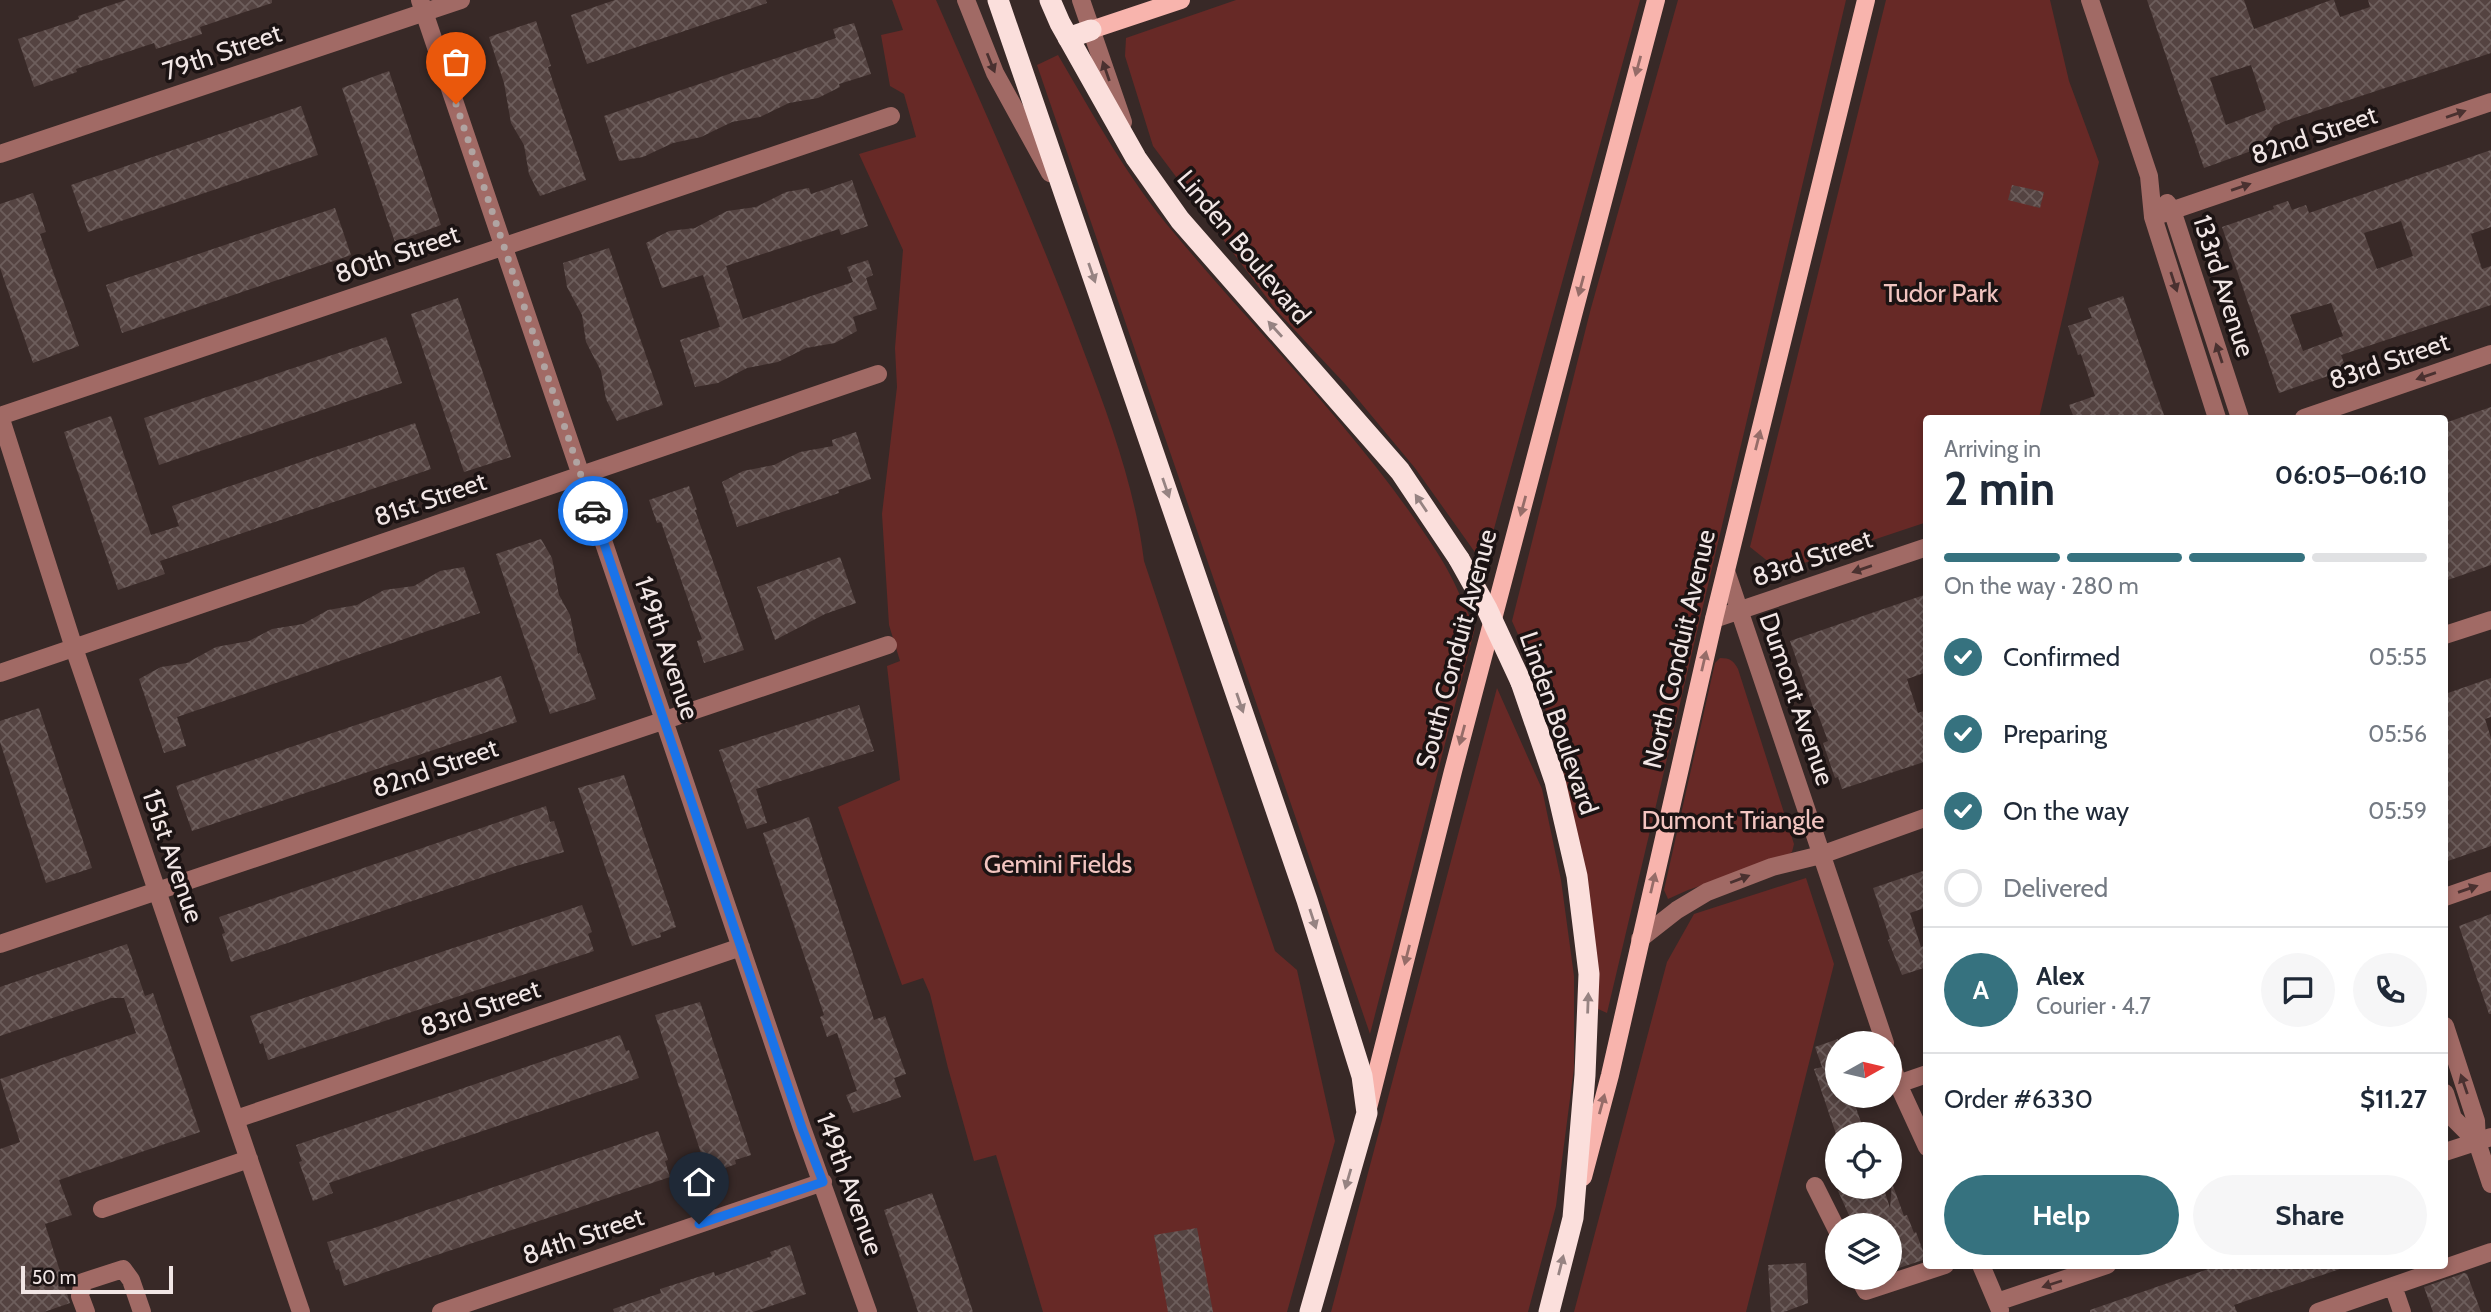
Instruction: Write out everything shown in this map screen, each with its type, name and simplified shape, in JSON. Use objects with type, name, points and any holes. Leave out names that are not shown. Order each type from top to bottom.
[{"type":"highway","points":[[998,0],[1319,937],[1362,1076],[1367,1113]]},
{"type":"highway","name":"Linden Boulevard","points":[[1050,0],[1068,38],[1136,158],[1180,219],[1400,471],[1459,559],[1487,609],[1521,682],[1555,781],[1577,876],[1589,974],[1585,1075],[1573,1218]]},
{"type":"highway","points":[[1068,38],[1091,30]]},
{"type":"highway","name":"South Conduit Avenue","points":[[1310,1312],[1367,1113]]},
{"type":"highway","name":"North Conduit Avenue","points":[[1549,1312],[1573,1218]]},
{"type":"main road","points":[[1091,30],[1181,0]]},
{"type":"main road","name":"South Conduit Avenue","points":[[1367,1113],[1453,771],[1656,0]]},
{"type":"main road","name":"North Conduit Avenue","points":[[1573,1218],[1610,1075],[1714,619],[1866,0]]},
{"type":"street","name":"79th Street","points":[[0,154],[422,6],[461,0]]},
{"type":"street","points":[[966,0],[995,73],[1070,208]]},
{"type":"street","name":"Linden Boulevard","points":[[1082,0],[1136,158]]},
{"type":"street","name":"133rd Avenue","points":[[2090,0],[2149,176],[2153,217],[2216,415]]},
{"type":"street","name":"149th Avenue","points":[[422,6],[663,719],[868,1312]]},
{"type":"street","name":"82nd Street","points":[[2153,217],[2491,102]]},
{"type":"street","name":"80th Street","points":[[0,416],[891,116]]},
{"type":"street","name":"133rd Avenue","points":[[2149,176],[2172,211],[2239,415]]},
{"type":"street","name":"83rd Street","points":[[2313,415],[2491,354]]},
{"type":"street","name":"81st Street","points":[[0,673],[878,374]]},
{"type":"street","name":"151st Avenue","points":[[0,416],[74,648],[302,1312]]},
{"type":"street","name":"83rd Street","points":[[1714,619],[1923,548]]},
{"type":"street","name":"Dumont Avenue","points":[[1726,571],[1881,1031]]},
{"type":"street","points":[[2448,634],[2491,620]]},
{"type":"street","name":"82nd Street","points":[[0,944],[888,645]]},
{"type":"street","points":[[1640,939],[1677,909],[1707,892],[1772,867],[1821,855],[1923,818]]},
{"type":"street","points":[[2448,896],[2491,881]]},
{"type":"street","name":"83rd Street","points":[[236,1119],[741,947]]},
{"type":"street","points":[[2448,1035],[2484,1139],[2491,1184]]},
{"type":"street","points":[[1902,1083],[1923,1075]]},
{"type":"street","points":[[1902,1093],[1923,1138]]},
{"type":"street","points":[[2448,1102],[2453,1118],[2484,1139]]},
{"type":"street","points":[[2448,1152],[2484,1139]]},
{"type":"street","points":[[102,1209],[249,1158]]},
{"type":"street","name":"84th Street","points":[[441,1312],[823,1182]]},
{"type":"street","points":[[1815,1186],[1828,1213]]},
{"type":"street","points":[[2448,1267],[2491,1252]]},
{"type":"street","points":[[86,1312],[80,1296],[83,1282],[123,1269],[131,1280],[142,1312]]},
{"type":"street","points":[[1902,1279],[1933,1269]]},
{"type":"street","points":[[1983,1269],[1998,1307],[2097,1269]]},
{"type":"street","points":[[2318,1312],[2442,1269]]},
{"type":"street","points":[[2393,1286],[2402,1312]]},
{"type":"green space","name":"Gemini Fields","points":[[892,0],[936,0],[1031,219],[1112,429],[1128,481],[1144,561],[1275,951],[1297,970],[1335,1141],[1287,1312],[1043,1312],[996,1155],[974,1161],[930,994],[923,978],[902,985],[838,807],[900,780],[887,666],[900,661],[889,625],[882,514],[897,387],[895,348],[903,250],[859,154],[916,137],[904,94],[890,86],[881,35],[903,30]]},
{"type":"green space","points":[[1236,0],[1640,0],[1484,565],[1415,468],[1346,385],[1276,310],[1153,146],[1125,56],[1126,38]]},
{"type":"green space","points":[[1678,0],[1846,0],[1607,1013],[1598,1009],[1565,778],[1535,673],[1512,621],[1591,308]]},
{"type":"green space","name":"Tudor Park","points":[[1886,0],[2050,0],[2069,81],[2099,162],[2040,415],[1923,415],[1923,523],[1780,571],[1750,547]]},
{"type":"green space","points":[[1058,55],[1112,147],[1157,212],[1346,430],[1411,513],[1445,565],[1475,628],[1370,1034],[1037,65]]},
{"type":"green space","name":"Dumont Triangle","points":[[1720,658],[1731,660],[1738,669],[1794,844],[1792,852],[1781,859],[1668,899],[1664,890],[1715,663]]},
{"type":"green space","points":[[1497,688],[1542,789],[1561,880],[1574,976],[1574,1068],[1556,1206],[1528,1312],[1331,1312]]},
{"type":"green space","points":[[1806,878],[1834,964],[1746,1312],[1574,1312],[1667,962],[1694,914]]},
{"type":"building","points":[[126,0],[272,0],[272,3],[200,27],[202,34],[156,49],[154,43],[76,69],[77,72],[34,87],[18,39]]},
{"type":"building","points":[[615,0],[766,0],[767,3],[587,64],[571,15]]},
{"type":"building","points":[[2147,0],[2244,0],[2254,29],[2331,0],[2334,0],[2340,17],[2370,7],[2368,0],[2491,0],[2491,53],[2285,121],[2274,126],[2267,137],[2271,147],[2255,152],[2254,150],[2204,168]],"holes":[[[2251,65],[2266,110],[2226,125],[2210,78]]]},
{"type":"building","points":[[536,21],[551,66],[548,67],[586,180],[540,196],[529,174],[524,145],[511,123],[504,83],[489,37]]},
{"type":"building","points":[[854,23],[871,74],[839,84],[840,87],[818,98],[789,103],[760,117],[732,122],[701,137],[673,143],[643,157],[619,161],[604,116],[836,38],[833,29]]},
{"type":"building","points":[[389,71],[441,225],[395,242],[342,88]]},
{"type":"building","points":[[301,106],[318,155],[88,232],[71,185]]},
{"type":"building","points":[[2491,150],[2491,227],[2471,234],[2482,269],[2491,266],[2491,305],[2341,355],[2348,374],[2333,380],[2331,375],[2279,393],[2222,227],[2274,209],[2273,206],[2288,201],[2292,210],[2306,205],[2309,213]],"holes":[[[2401,221],[2413,256],[2377,269],[2364,233]],[[2331,303],[2343,336],[2303,351],[2290,315]]]},
{"type":"building","points":[[852,180],[868,226],[841,235],[839,229],[726,266],[743,319],[853,282],[847,267],[868,260],[873,275],[866,278],[877,309],[853,317],[857,331],[835,343],[806,348],[778,362],[747,368],[718,383],[695,387],[680,340],[720,327],[703,275],[662,288],[646,243],[669,231],[695,228],[727,211],[756,207],[786,192],[809,188],[811,194]]},
{"type":"building","points":[[2012,185],[2044,192],[2040,208],[2008,200]]},
{"type":"building","points":[[33,193],[46,232],[40,234],[79,346],[33,363],[0,268],[0,204]]},
{"type":"building","points":[[335,208],[351,255],[122,333],[106,285]]},
{"type":"building","points":[[609,248],[663,405],[617,421],[606,399],[601,371],[586,342],[582,315],[567,287],[563,263]]},
{"type":"building","points":[[2123,296],[2164,415],[2073,415],[2069,405],[2095,396],[2068,326],[2092,318],[2088,308]]},
{"type":"building","points":[[458,298],[511,457],[464,472],[411,314]]},
{"type":"building","points":[[386,337],[402,383],[159,465],[144,418]]},
{"type":"building","points":[[2491,407],[2491,565],[2448,580],[2448,422]]},
{"type":"building","points":[[111,416],[151,535],[179,526],[172,506],[415,423],[431,469],[160,561],[165,574],[118,590],[64,432]]},
{"type":"building","points":[[856,432],[871,479],[838,490],[839,493],[737,527],[722,482],[743,471],[774,465],[800,452],[833,446],[832,440]]},
{"type":"building","points":[[689,486],[744,650],[704,663],[697,641],[702,639],[661,522],[657,523],[649,500]]},
{"type":"building","points":[[541,539],[552,558],[559,595],[570,615],[578,654],[580,653],[596,699],[550,714],[496,554]]},
{"type":"building","points":[[840,557],[856,603],[825,614],[775,640],[757,587]]},
{"type":"building","points":[[464,567],[480,613],[177,717],[186,746],[164,753],[139,679],[161,667],[187,663],[216,647],[249,641],[272,629],[303,624],[328,610],[357,605],[384,590],[414,586],[440,571]]},
{"type":"building","points":[[1923,595],[1923,673],[1907,679],[1918,713],[1923,711],[1923,762],[1842,789],[1838,777],[1835,778],[1823,743],[1828,741],[1790,641]]},
{"type":"building","points":[[501,676],[517,722],[192,831],[176,786]]},
{"type":"building","points":[[2491,678],[2491,717],[2485,719],[2491,738],[2491,846],[2448,861],[2448,693]]},
{"type":"building","points":[[859,705],[874,751],[756,789],[767,823],[747,829],[719,750]]},
{"type":"building","points":[[39,708],[92,868],[46,883],[0,742],[0,721]]},
{"type":"building","points":[[624,775],[676,927],[660,933],[661,937],[632,946],[578,788]]},
{"type":"building","points":[[546,806],[550,822],[554,821],[564,852],[231,962],[219,917]]},
{"type":"building","points":[[809,817],[874,1020],[885,1016],[906,1074],[894,1078],[901,1097],[853,1113],[846,1095],[857,1091],[837,1033],[827,1037],[820,1017],[824,1015],[763,833]]},
{"type":"building","points":[[1923,871],[1923,908],[1910,913],[1921,947],[1923,946],[1923,968],[1902,975],[1888,940],[1890,939],[1873,888]]},
{"type":"building","points":[[582,905],[592,932],[588,934],[594,951],[268,1060],[263,1043],[260,1044],[250,1016]]},
{"type":"building","points":[[2491,914],[2491,1014],[2489,1014],[2459,926]]},
{"type":"building","points":[[127,944],[145,996],[153,993],[200,1132],[59,1180],[72,1215],[45,1224],[70,1303],[44,1312],[0,1312],[0,1149],[20,1142],[0,1079],[136,1033],[124,998],[111,998],[0,1036],[0,987]]},
{"type":"building","points":[[700,1002],[751,1155],[735,1160],[736,1164],[708,1174],[655,1015]]},
{"type":"building","points":[[620,1035],[626,1051],[629,1050],[639,1078],[329,1183],[333,1193],[313,1201],[296,1145]]},
{"type":"building","points":[[1825,1044],[1825,1102],[1814,1069],[1822,1067],[1815,1047]]},
{"type":"building","points":[[1827,1108],[1856,1108],[1861,1122],[1832,1122]]},
{"type":"building","points":[[658,1131],[668,1160],[665,1161],[670,1177],[344,1286],[339,1269],[336,1270],[327,1242]]},
{"type":"building","points":[[932,1193],[973,1312],[918,1312],[884,1210]]},
{"type":"building","points":[[1842,1199],[1887,1199],[1890,1208],[1891,1199],[1898,1199],[1904,1216],[1907,1215],[1914,1233],[1916,1232],[1923,1251],[1923,1260],[1902,1267],[1902,1213],[1848,1213]]},
{"type":"building","points":[[1197,1228],[1213,1312],[1168,1312],[1154,1235]]},
{"type":"building","points":[[790,1245],[806,1294],[753,1312],[614,1312],[613,1309],[661,1293],[660,1289],[714,1272],[715,1276],[772,1256],[770,1252]]},
{"type":"building","points":[[1806,1263],[1808,1303],[1784,1312],[1771,1312],[1768,1265]]},
{"type":"building","points":[[2208,1269],[2340,1269],[2234,1305],[2237,1312],[2090,1310]]},
{"type":"building","points":[[2467,1274],[2481,1312],[2433,1312],[2424,1287]]},
{"type":"way so far","points":[[456,104],[593,511]]},
{"type":"route","points":[[593,511],[802,1128],[823,1182],[699,1224]]}]
